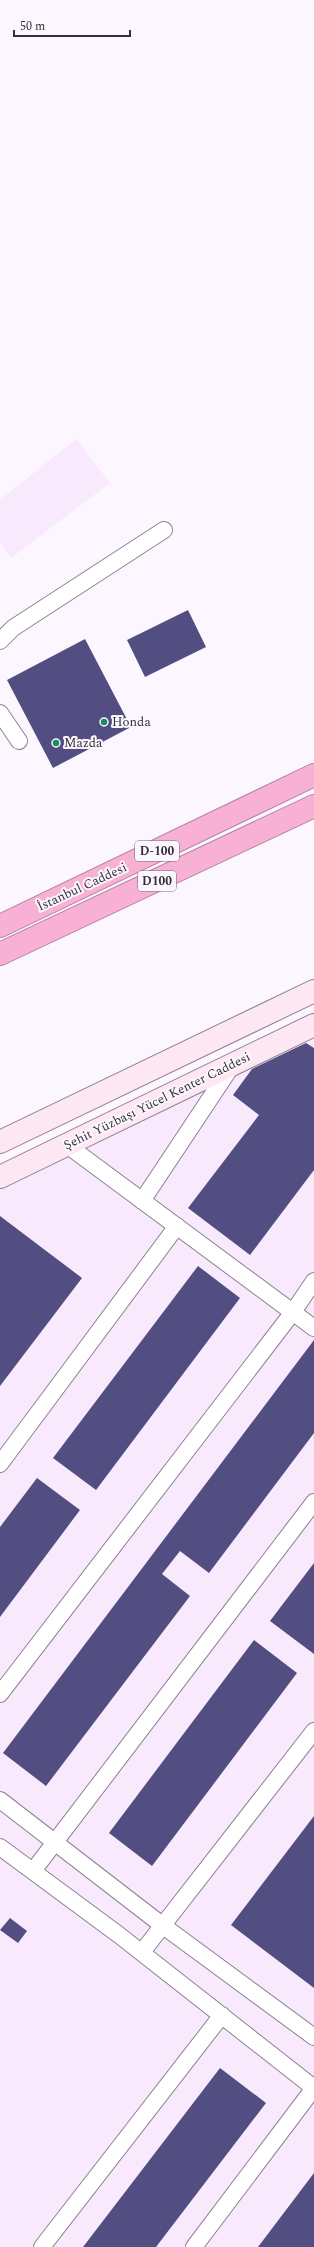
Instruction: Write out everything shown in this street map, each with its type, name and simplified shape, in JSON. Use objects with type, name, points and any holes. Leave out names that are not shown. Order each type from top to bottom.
[{"type":"highway","name":"İstanbul Caddesi","points":[[0,926],[314,775]]},
{"type":"highway","name":"İstanbul Caddesi","points":[[0,954],[314,806]]},
{"type":"street","points":[[0,641],[13,628],[164,530]]},
{"type":"street","points":[[0,713],[19,741]]},
{"type":"street","points":[[0,1142],[314,991]]},
{"type":"street","name":"Şehit Yüzbaşı Yücel Kenter Caddesi","points":[[0,1177],[314,1025]]},
{"type":"street","points":[[142,1200],[233,1064]]},
{"type":"street","points":[[67,1145],[314,1328]]},
{"type":"street","points":[[0,1464],[177,1226]]},
{"type":"street","points":[[0,1694],[293,1312],[314,1281]]},
{"type":"street","points":[[32,1871],[314,1502]]},
{"type":"street","points":[[142,1952],[314,1730]]},
{"type":"street","points":[[0,1800],[162,1925],[314,2038]]},
{"type":"street","points":[[0,1847],[142,1952],[314,2088],[194,2247]]},
{"type":"street","points":[[42,2247],[222,2015]]},
{"type":"shaded area","points":[[76,439],[110,483],[11,558],[0,543],[0,500]]},
{"type":"shaded area","points":[[314,1027],[314,2247],[0,2247],[0,1165]]},
{"type":"building","points":[[188,610],[206,647],[145,677],[127,640]]},
{"type":"building","points":[[85,639],[131,727],[53,768],[7,680]]},
{"type":"building","points":[[306,1043],[314,1048],[314,1170],[250,1255],[188,1208],[259,1115],[233,1095],[252,1069]]},
{"type":"building","points":[[0,1216],[82,1278],[0,1386]]},
{"type":"building","points":[[198,1266],[240,1298],[96,1490],[53,1458]]},
{"type":"building","points":[[314,1340],[314,1433],[209,1573],[180,1551],[162,1574],[190,1596],[46,1786],[3,1753]]},
{"type":"building","points":[[37,1478],[80,1510],[0,1617],[0,1527]]},
{"type":"building","points":[[314,1563],[314,1654],[270,1621]]},
{"type":"building","points":[[254,1640],[297,1673],[152,1866],[109,1833]]},
{"type":"building","points":[[314,1816],[314,1988],[231,1925]]},
{"type":"building","points":[[10,1918],[27,1931],[18,1943],[0,1930]]},
{"type":"building","points":[[220,2068],[266,2103],[156,2247],[83,2247]]},
{"type":"building","points":[[314,2173],[314,2247],[258,2247]]},
{"type":"place","name":"Honda","points":[[104,722]]},
{"type":"place","name":"Mazda","points":[[56,743]]}]
